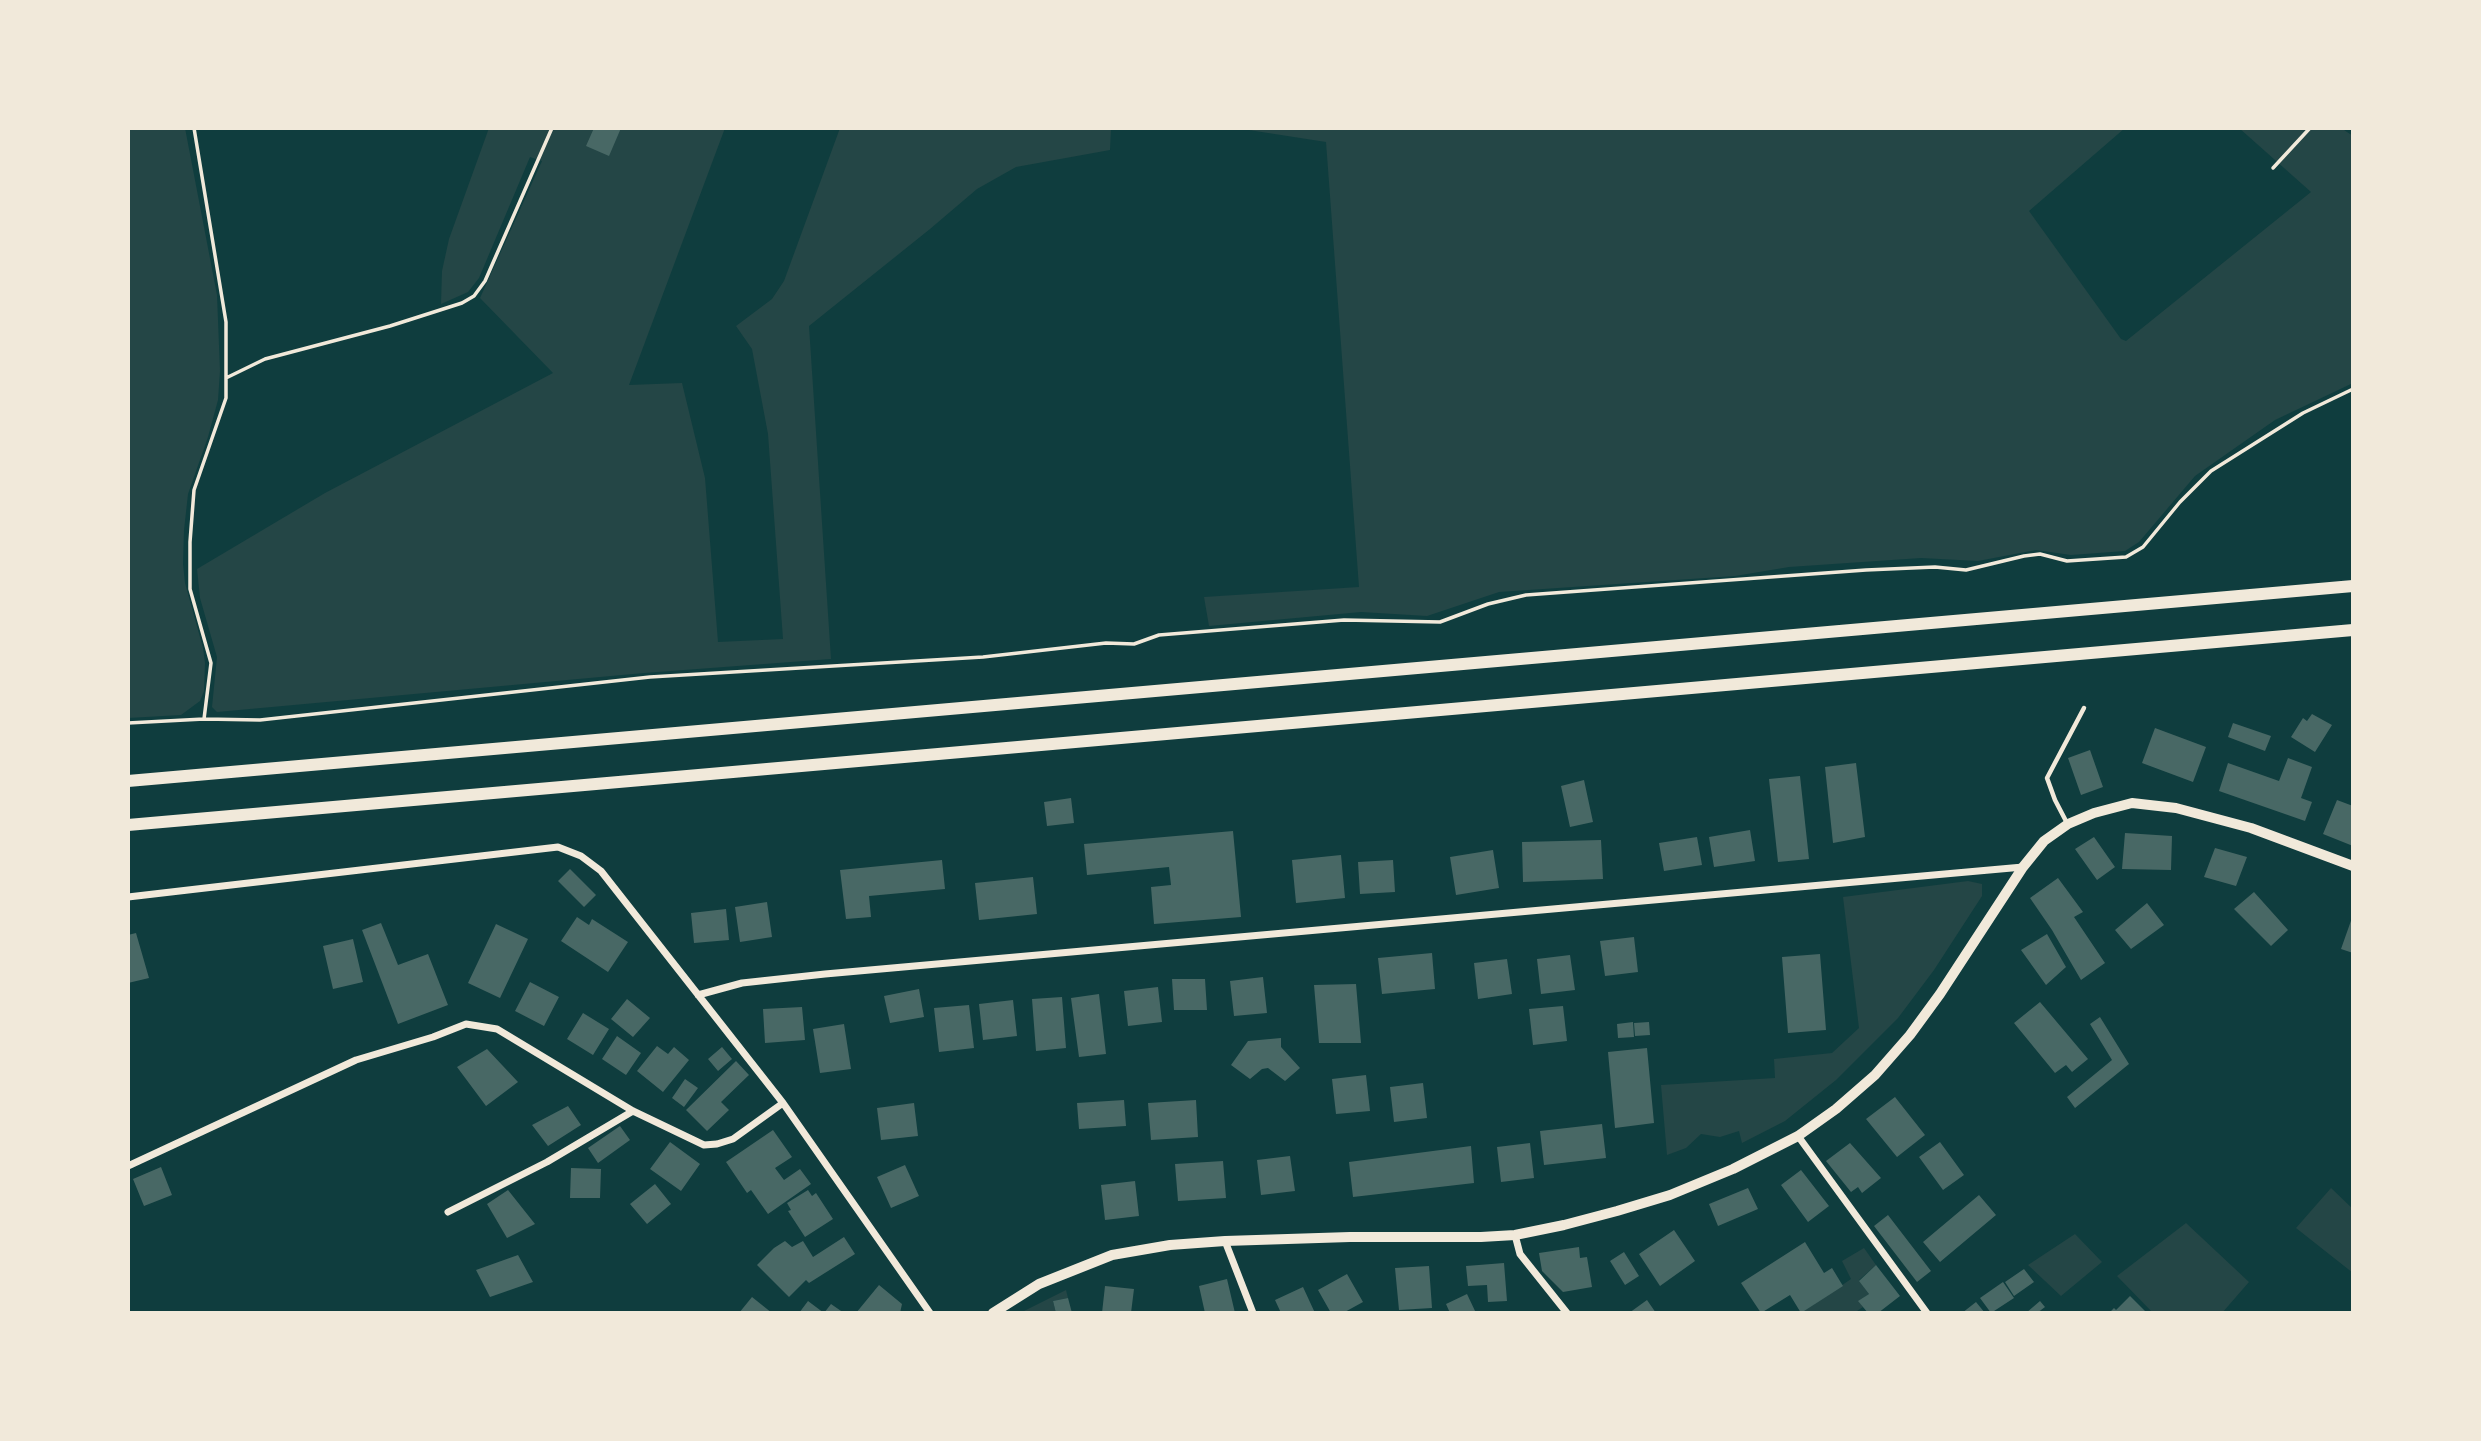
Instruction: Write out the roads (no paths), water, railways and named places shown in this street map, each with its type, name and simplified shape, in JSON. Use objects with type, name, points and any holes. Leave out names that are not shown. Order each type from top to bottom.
[{"type":"main road","points":[[128,781],[2353,586]]},
{"type":"main road","points":[[128,825],[2353,630]]},
{"type":"street","points":[[993,1313],[1039,1284],[1112,1255],[1170,1245],[1225,1241],[1515,1235],[1564,1226],[1670,1195],[1733,1169],[1798,1136],[1836,1109],[1875,1075],[1940,994],[2022,867],[2043,841],[2068,824],[2094,813],[2132,803],[2176,808],[2251,828],[2353,866]]},
{"type":"street","points":[[128,897],[558,847],[581,856],[601,871],[783,1103],[930,1313]]},
{"type":"street","points":[[698,995],[742,983],[825,974],[2022,867]]},
{"type":"street","points":[[128,1166],[356,1060],[466,1024],[497,1029],[632,1111],[704,1145],[733,1139],[783,1103]]},
{"type":"street","points":[[448,1212],[547,1162],[632,1111]]},
{"type":"street","points":[[1798,1136],[1927,1313]]},
{"type":"street","points":[[1515,1235],[1520,1254],[1567,1313]]},
{"type":"street","points":[[1225,1241],[1253,1313]]},
{"type":"lane","points":[[2068,824],[2047,778],[2084,708]]}]
